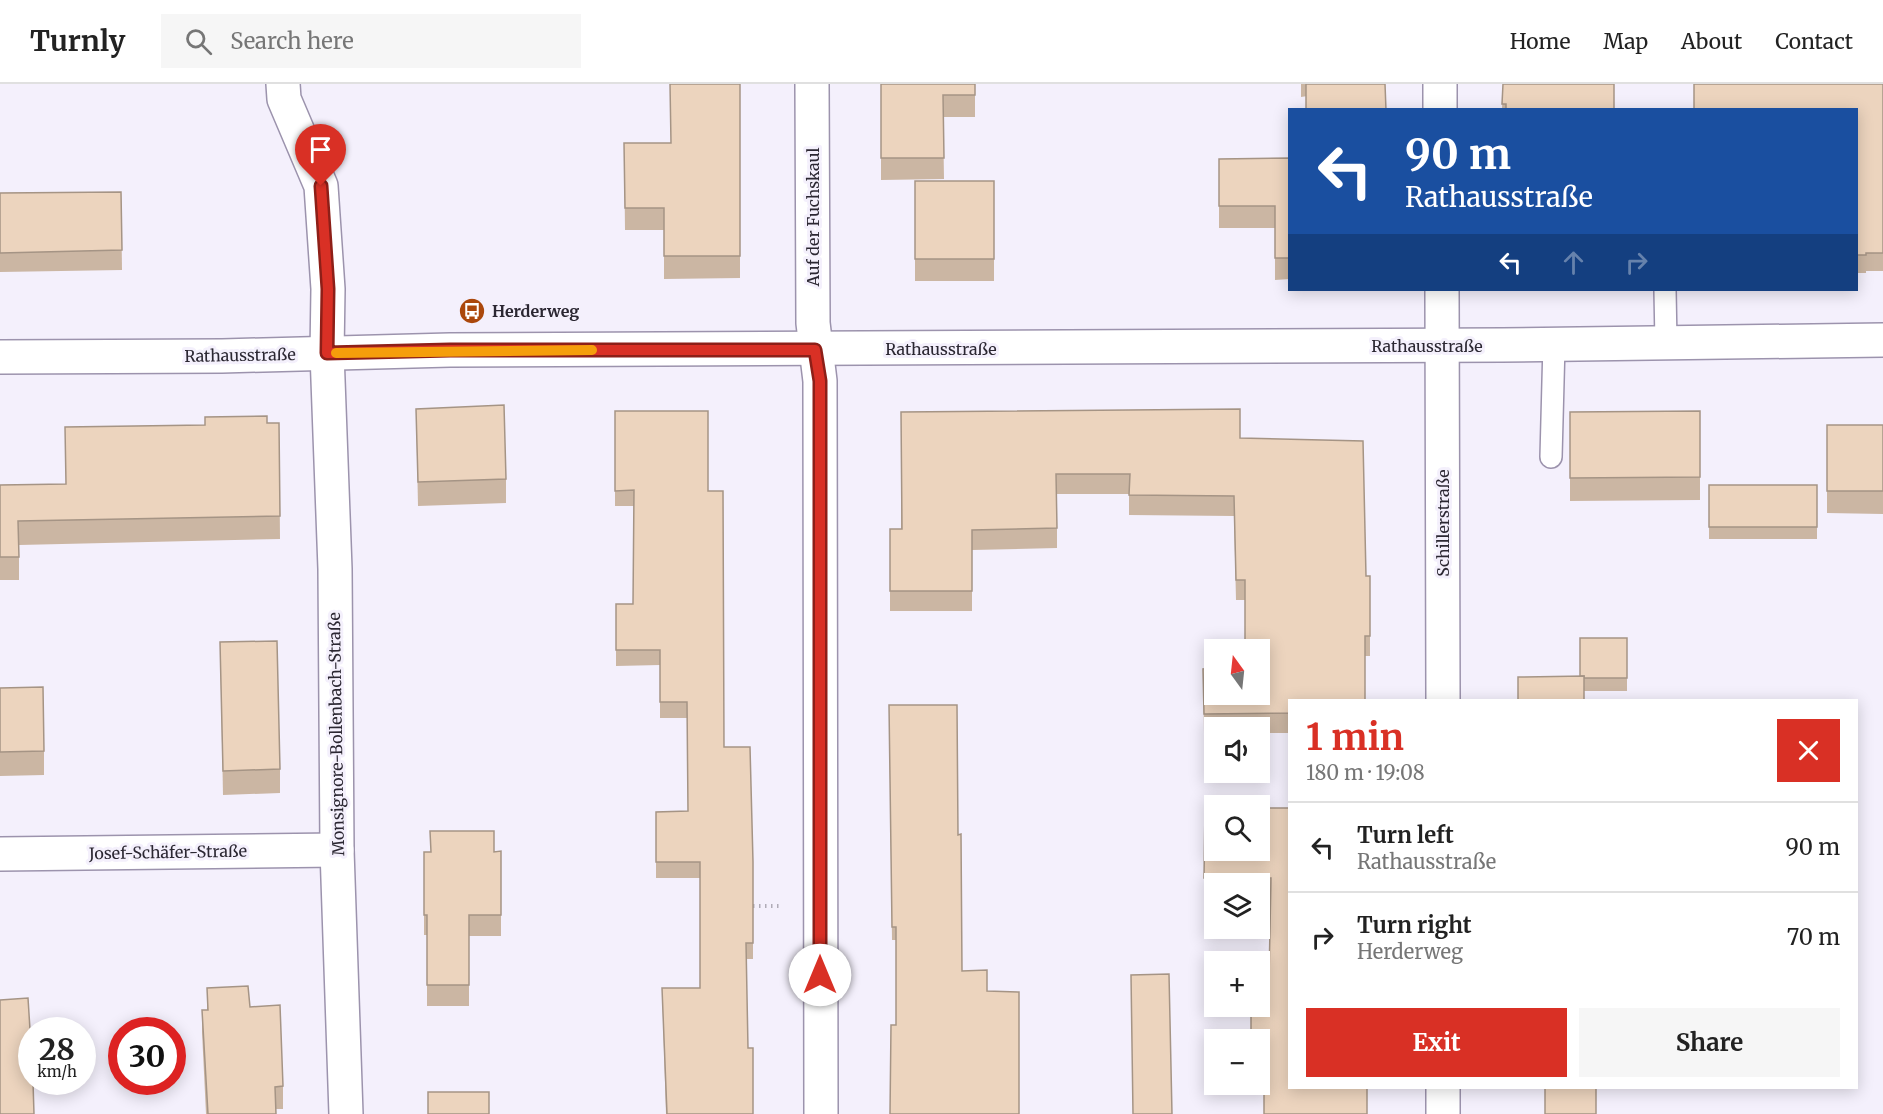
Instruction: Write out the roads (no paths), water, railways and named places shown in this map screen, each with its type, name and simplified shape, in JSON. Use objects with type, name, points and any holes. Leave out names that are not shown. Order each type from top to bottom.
[{"type":"street","points":[[283,84],[284,99],[321,186],[328,289],[327,353]]},
{"type":"street","name":"Auf der Fuchskaul","points":[[812,84],[813,323],[820,381],[821,1114]]},
{"type":"street","points":[[1440,84],[1440,108]]},
{"type":"street","name":"Schillerstraße","points":[[1442,291],[1443,699]]},
{"type":"street","name":"Rathausstraße","points":[[0,357],[450,350],[815,350],[1883,340]]},
{"type":"street","name":"Monsignore-Bollenbach-Straße","points":[[327,353],[335,569],[337,850],[346,1114]]},
{"type":"street","name":"Josef-Schäfer-Straße","points":[[0,854],[337,850]]},
{"type":"street","points":[[1443,1089],[1443,1114]]},
{"type":"lane","points":[[1665,291],[1666,343]]},
{"type":"lane","points":[[1551,457],[1554,344]]},
{"type":"place","name":"Herderweg","points":[[472,311]]}]
